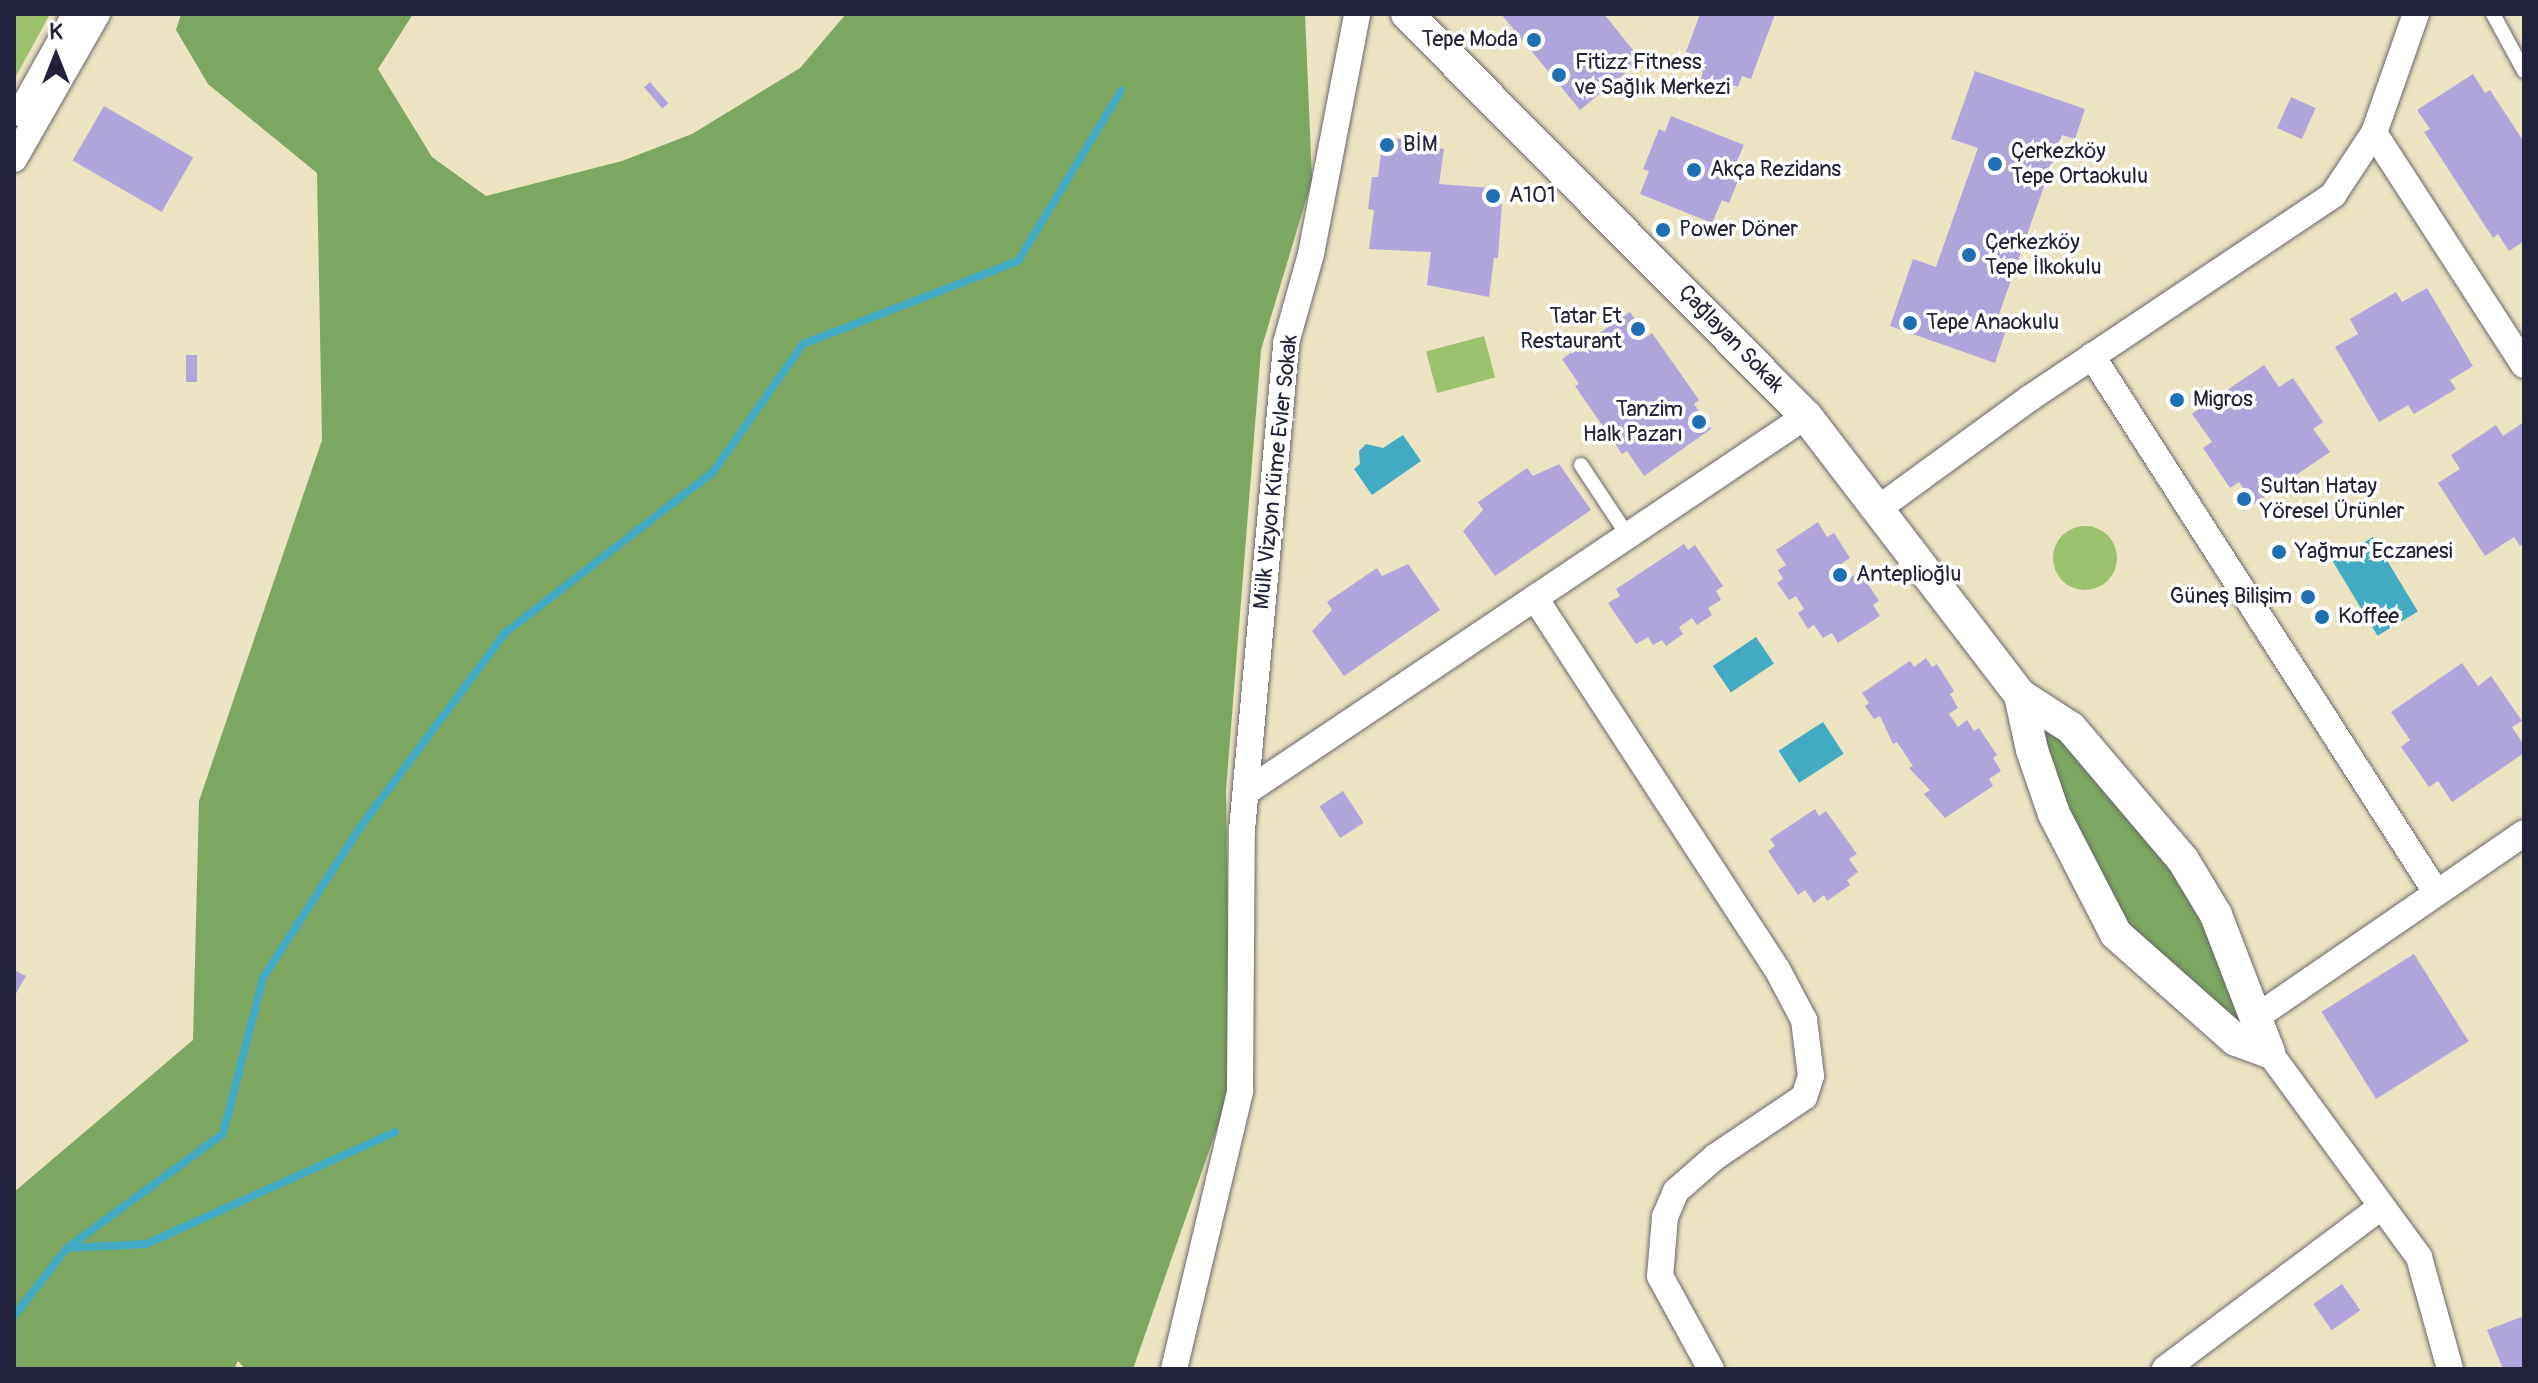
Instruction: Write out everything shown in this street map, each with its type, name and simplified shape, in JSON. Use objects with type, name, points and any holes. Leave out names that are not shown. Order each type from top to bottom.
[{"type":"street","points":[[14,124],[70,24],[80,14]]},
{"type":"street","points":[[14,159],[97,14]]},
{"type":"street","name":"Mülk Vizyon Küme Evler Sokak","points":[[1174,1369],[1240,1091],[1242,830],[1286,343],[1311,254],[1357,14]]},
{"type":"street","name":"Çağlayan Sokak","points":[[1407,14],[1806,416],[2020,695]]},
{"type":"street","points":[[1879,508],[2092,356],[2333,195],[2374,133],[2416,14]]},
{"type":"street","points":[[2374,133],[2524,365]]},
{"type":"street","points":[[2092,356],[2436,892]]},
{"type":"street","points":[[1246,792],[1806,416]]},
{"type":"street","points":[[1535,598],[1777,969],[1804,1020],[1811,1076],[1804,1097],[1715,1157],[1676,1191],[1665,1217],[1660,1276],[1711,1369]]},
{"type":"street","points":[[2020,695],[2071,728],[2183,860],[2216,915],[2269,1052],[2419,1257],[2450,1369]]},
{"type":"street","points":[[2020,695],[2032,750],[2054,814],[2116,934],[2236,1040],[2269,1052]]},
{"type":"street","points":[[2255,1018],[2524,833]]},
{"type":"street","points":[[2165,1369],[2382,1206]]},
{"type":"lane","points":[[2493,14],[2524,71]]},
{"type":"lane","points":[[1581,465],[1628,536]]},
{"type":"green space","points":[[14,14],[50,14],[14,80]]},
{"type":"green space","points":[[181,14],[413,14],[378,69],[432,157],[486,196],[622,161],[692,134],[800,68],[846,14],[1305,14],[1312,180],[1261,350],[1226,790],[1230,1091],[1133,1369],[245,1369],[238,1361],[234,1369],[14,1369],[14,1192],[193,1040],[199,801],[322,440],[317,173],[208,84],[176,30]]},
{"type":"green space","points":[[1484,336],[1495,378],[1437,393],[1426,352]]},
{"type":"green space","points":[[2085,526],[2097,528],[2108,535],[2115,546],[2115,570],[2108,581],[2097,588],[2085,590],[2073,588],[2062,581],[2055,570],[2053,558],[2055,546],[2062,535],[2073,528]]},
{"type":"green space","points":[[2037,717],[2054,724],[2188,881],[2249,1037],[2116,917],[2057,799]]},
{"type":"water","points":[[1403,435],[1421,461],[1372,495],[1354,469],[1360,464],[1359,451],[1366,444],[1383,448]]},
{"type":"water","points":[[2373,537],[2418,612],[2378,636],[2333,561]]},
{"type":"water","points":[[1756,637],[1774,664],[1731,693],[1713,666]]},
{"type":"water","points":[[1823,722],[1844,754],[1799,783],[1779,751]]},
{"type":"building","points":[[1501,14],[1604,14],[1641,60],[1580,110]]},
{"type":"building","points":[[1700,14],[1775,14],[1751,79],[1742,76],[1738,87],[1723,82],[1719,92],[1699,85],[1703,72],[1688,67],[1693,54],[1686,52]]},
{"type":"building","points":[[1975,71],[2085,109],[2075,139],[2062,135],[1996,323],[2007,327],[1995,363],[1890,326],[1913,259],[1936,267],[1978,148],[1951,139]]},
{"type":"building","points":[[2473,74],[2485,93],[2490,90],[2524,142],[2524,241],[2509,251],[2498,234],[2493,238],[2424,132],[2430,129],[2417,110]]},
{"type":"building","points":[[650,82],[668,103],[662,108],[644,87]]},
{"type":"building","points":[[2291,97],[2316,108],[2302,139],[2277,128]]},
{"type":"building","points":[[104,106],[193,157],[162,212],[72,161]]},
{"type":"building","name":"Akça Rezidans","points":[[1671,116],[1744,145],[1737,161],[1745,163],[1729,203],[1722,200],[1712,223],[1640,194],[1649,171],[1643,169],[1659,129],[1665,132]]},
{"type":"building","points":[[1383,137],[1410,140],[1409,145],[1444,149],[1439,184],[1503,189],[1498,258],[1494,258],[1489,297],[1427,285],[1431,252],[1369,249],[1374,210],[1368,209],[1372,177],[1378,177]]},
{"type":"building","points":[[2427,288],[2473,366],[2450,380],[2456,389],[2414,414],[2408,405],[2379,422],[2335,347],[2358,334],[2350,319],[2396,292],[2402,302]]},
{"type":"building","points":[[1630,312],[1647,337],[1652,333],[1699,400],[1694,404],[1711,429],[1644,476],[1627,451],[1622,454],[1575,386],[1579,384],[1562,359]]},
{"type":"building","points":[[186,355],[197,355],[197,382],[186,382]]},
{"type":"building","points":[[2264,365],[2279,387],[2293,378],[2323,422],[2313,429],[2330,452],[2254,504],[2239,482],[2230,488],[2203,448],[2212,442],[2192,414]]},
{"type":"building","points":[[2524,422],[2524,543],[2520,546],[2514,537],[2485,556],[2438,483],[2460,469],[2451,455],[2496,425],[2503,436]]},
{"type":"building","points":[[1559,464],[1591,510],[1495,576],[1463,531],[1483,510],[1478,502],[1527,468],[1533,476]]},
{"type":"building","points":[[1818,522],[1827,537],[1834,533],[1850,558],[1835,568],[1844,582],[1860,572],[1879,601],[1873,605],[1880,616],[1838,643],[1832,633],[1823,638],[1814,625],[1808,629],[1798,613],[1804,609],[1796,596],[1789,600],[1777,583],[1783,579],[1778,570],[1786,565],[1776,550]]},
{"type":"building","points":[[1684,544],[1688,550],[1695,545],[1723,586],[1716,591],[1721,600],[1708,608],[1712,615],[1697,625],[1692,618],[1679,627],[1683,634],[1666,646],[1662,640],[1653,645],[1648,637],[1636,644],[1608,603],[1620,596],[1616,589]]},
{"type":"building","points":[[1408,564],[1440,610],[1344,676],[1312,631],[1332,610],[1327,602],[1377,568],[1382,576]]},
{"type":"building","points":[[1926,658],[1932,667],[1937,664],[1954,691],[1950,694],[1958,708],[1949,714],[1958,727],[1967,720],[1974,731],[1979,728],[1997,755],[1993,758],[2001,771],[1989,779],[1993,786],[1945,818],[1924,794],[1930,790],[1909,768],[1913,766],[1897,742],[1893,744],[1880,716],[1874,719],[1865,706],[1869,703],[1862,693],[1910,661],[1914,667]]},
{"type":"building","points":[[2462,663],[2478,686],[2491,676],[2522,721],[2512,727],[2524,745],[2524,753],[2452,802],[2438,781],[2429,787],[2401,747],[2410,740],[2391,712]]},
{"type":"building","points":[[1343,791],[1364,823],[1340,838],[1320,806]]},
{"type":"building","points":[[1815,809],[1819,816],[1826,811],[1857,854],[1849,859],[1858,872],[1847,880],[1850,885],[1827,901],[1824,895],[1814,903],[1805,890],[1798,895],[1768,851],[1775,846],[1770,839]]},
{"type":"building","points":[[2414,954],[2469,1041],[2376,1099],[2322,1012]]},
{"type":"building","points":[[14,970],[26,976],[14,997]]},
{"type":"building","points":[[2342,1284],[2360,1310],[2332,1330],[2313,1304]]},
{"type":"building","points":[[2524,1316],[2524,1369],[2503,1369],[2487,1330]]},
{"type":"waterway","points":[[14,1316],[67,1248],[223,1134],[263,978],[359,829],[506,632],[713,472],[803,344],[1018,261],[1121,91]]},
{"type":"waterway","points":[[68,1248],[146,1244],[395,1132]]},
{"type":"place","name":"Tepe Moda","points":[[1534,40]]},
{"type":"place","name":"Fitizz Fitness ve Sağlık Merkezi","points":[[1559,75]]},
{"type":"place","name":"BİM","points":[[1387,145]]},
{"type":"place","name":"Çerkezköy Tepe Ortaokulu","points":[[1995,164]]},
{"type":"place","name":"Akça Rezidans","points":[[1694,170]]},
{"type":"place","name":"A101","points":[[1493,196]]},
{"type":"place","name":"Power Döner","points":[[1663,230]]},
{"type":"place","name":"Çerkezköy Tepe İlkokulu","points":[[1969,255]]},
{"type":"place","name":"Tepe Anaokulu","points":[[1910,323]]},
{"type":"place","name":"Tatar Et Restaurant","points":[[1638,329]]},
{"type":"place","name":"Migros","points":[[2177,400]]},
{"type":"place","name":"Tanzim Halk Pazarı","points":[[1699,422]]},
{"type":"place","name":"Sultan Hatay Yöresel Ürünler","points":[[2244,499]]},
{"type":"place","name":"Yağmur Eczanesi","points":[[2279,552]]},
{"type":"place","name":"Anteplioğlu","points":[[1840,575]]},
{"type":"place","name":"Güneş Bilişim","points":[[2308,597]]},
{"type":"place","name":"Koffee","points":[[2322,617]]}]
